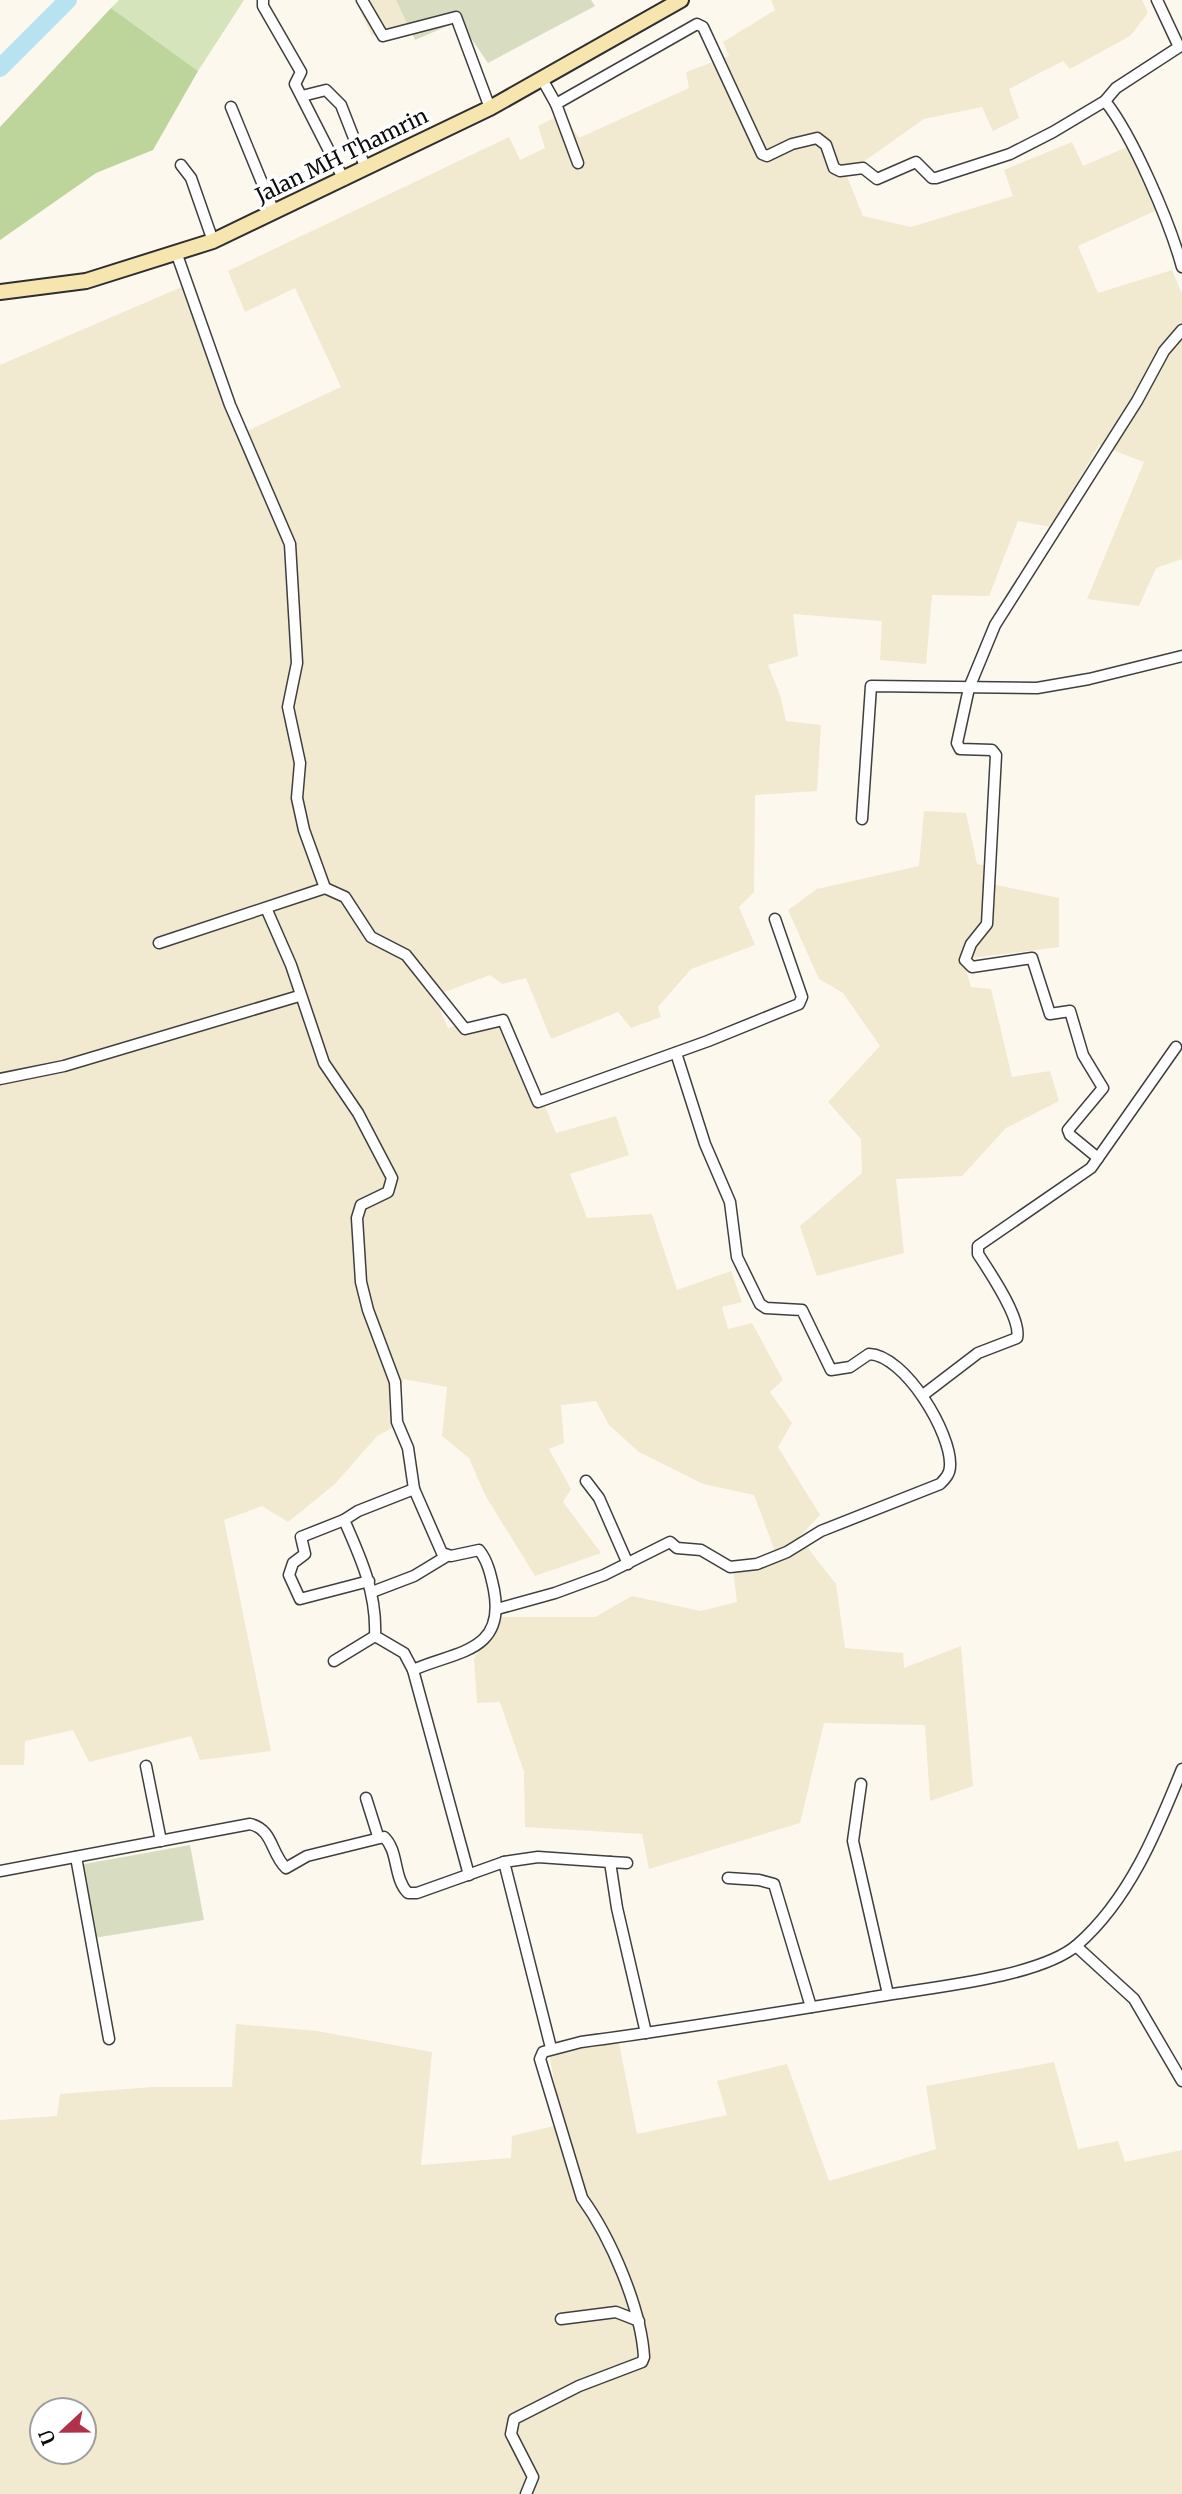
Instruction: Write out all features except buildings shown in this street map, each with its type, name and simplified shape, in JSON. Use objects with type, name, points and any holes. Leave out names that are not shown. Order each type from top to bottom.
[{"type":"street","points":[[263,0],[263,6],[301,72],[295,83],[344,180]]},
{"type":"street","points":[[362,0],[383,36],[456,17],[490,108]]},
{"type":"street","points":[[556,104],[697,23],[703,27],[724,68],[762,154],[767,156],[792,144],[817,138],[826,145],[834,168],[840,171],[863,168],[877,179],[916,162],[932,178],[936,178],[1010,154],[1105,101],[1116,88],[1179,47],[1157,0]]},
{"type":"street","name":"Jalan MH Thamrin","points":[[0,292],[86,281],[214,241],[490,108],[677,1]]},
{"type":"street","points":[[542,79],[556,104],[578,163]]},
{"type":"street","points":[[302,96],[326,90],[341,105],[366,169]]},
{"type":"street","points":[[1105,101],[1127,136],[1176,246],[1182,267]]},
{"type":"street","points":[[231,107],[274,212]]},
{"type":"street","points":[[181,165],[191,178],[214,241]]},
{"type":"street","points":[[176,252],[230,405],[290,544],[297,663],[288,707],[300,763],[297,798],[304,830],[325,888]]},
{"type":"street","points":[[1098,1158],[1070,1135],[1068,1130],[1103,1088],[1083,1055],[1070,1011],[1050,1014],[1032,958],[972,967],[965,960],[971,944],[987,924],[996,787],[994,751],[957,747],[969,688],[995,625],[1136,401],[1164,351],[1182,330]]},
{"type":"street","points":[[862,819],[871,686],[1037,688],[1089,679],[1182,656]]},
{"type":"street","points":[[159,943],[325,888],[345,897],[371,937],[406,956],[465,1029],[503,1020],[538,1102],[676,1053],[801,1002],[802,997],[775,919]]},
{"type":"street","points":[[267,908],[324,1063],[358,1113],[392,1178],[388,1192],[361,1205],[357,1210],[362,1282],[368,1310],[395,1382],[397,1422],[408,1448],[414,1489],[442,1553],[447,1556]]},
{"type":"street","points":[[0,1079],[64,1066],[299,996]]},
{"type":"street","points":[[923,1395],[978,1353],[1017,1338],[1019,1330],[1014,1318],[978,1254],[978,1246],[1071,1185],[1098,1158],[1176,1047]]},
{"type":"street","points":[[497,1609],[555,1593],[628,1564],[670,1542],[677,1548],[701,1550],[730,1567],[757,1564],[787,1552],[821,1531],[940,1484],[948,1476],[951,1465],[946,1445],[923,1395],[898,1366],[875,1354],[865,1355],[850,1367],[831,1370],[802,1310],[766,1308],[760,1304],[737,1257],[730,1202],[705,1144],[676,1053]]},
{"type":"street","points":[[586,1481],[604,1509],[628,1564]]},
{"type":"street","points":[[413,1670],[480,1645],[491,1630],[497,1609],[490,1572],[479,1550],[447,1556],[414,1576],[300,1599],[289,1574],[293,1563],[305,1554],[301,1537],[414,1489]]},
{"type":"street","points":[[344,1520],[370,1587],[375,1606],[375,1636]]},
{"type":"street","points":[[334,1661],[375,1636]]},
{"type":"street","points":[[375,1636],[404,1653],[413,1670],[469,1875]]},
{"type":"street","points":[[146,1766],[161,1842]]},
{"type":"street","points":[[526,2494],[533,2476],[511,2434],[514,2419],[579,2386],[642,2362],[643,2342],[639,2321],[596,2217],[582,2199],[540,2059],[543,2052],[551,2048],[811,2007],[1030,1968],[1076,1946],[1100,1922],[1156,1835],[1182,1769]]},
{"type":"street","points":[[861,1784],[853,1841],[888,1994]]},
{"type":"street","points":[[366,1798],[378,1836]]},
{"type":"street","points":[[0,1871],[250,1824],[259,1826],[266,1832],[286,1868],[307,1856],[378,1836],[388,1839],[401,1886],[408,1893],[417,1893],[504,1862],[538,1857],[627,1863]]},
{"type":"street","points":[[76,1857],[109,2039]]},
{"type":"street","points":[[504,1862],[551,2048]]},
{"type":"street","points":[[610,1862],[617,1908],[646,2033]]},
{"type":"street","points":[[728,1878],[760,1880],[774,1884],[811,2007]]},
{"type":"street","points":[[1076,1946],[1134,1999],[1182,2081]]},
{"type":"street","points":[[561,2319],[616,2312],[639,2321]]},
{"type":"shaded area","points":[[355,0],[396,0],[407,23],[372,36]]},
{"type":"shaded area","points":[[771,0],[1142,0],[1148,13],[1130,36],[1070,69],[1063,61],[1009,89],[1019,118],[993,131],[982,107],[924,119],[846,174],[863,216],[911,227],[1013,196],[1004,170],[1072,142],[1083,166],[1132,145],[1157,210],[1078,246],[1098,293],[1172,270],[1182,294],[1182,559],[1156,568],[1139,606],[1087,599],[1144,462],[1099,445],[1051,527],[1018,521],[989,596],[932,595],[926,664],[880,660],[882,621],[793,614],[798,656],[768,665],[780,695],[786,721],[821,725],[817,791],[755,795],[754,892],[739,907],[755,945],[691,969],[658,1007],[661,1017],[631,1028],[618,1012],[551,1039],[526,978],[502,984],[490,975],[434,996],[448,1028],[480,1019],[516,1035],[556,1133],[616,1116],[629,1155],[570,1174],[587,1218],[652,1214],[677,1290],[731,1271],[742,1302],[722,1307],[728,1329],[752,1323],[783,1380],[770,1392],[792,1423],[778,1447],[820,1515],[799,1537],[836,1584],[845,1648],[903,1653],[904,1668],[961,1646],[973,1786],[930,1801],[925,1725],[824,1723],[800,1823],[649,1869],[642,1834],[525,1827],[524,1772],[500,1702],[477,1703],[474,1659],[498,1617],[595,1617],[632,1596],[701,1611],[737,1602],[733,1569],[776,1554],[754,1495],[703,1484],[639,1452],[609,1425],[596,1401],[561,1405],[564,1443],[549,1449],[571,1489],[563,1502],[601,1553],[535,1576],[485,1495],[469,1458],[442,1436],[447,1387],[403,1379],[396,1426],[377,1436],[335,1484],[288,1522],[262,1506],[224,1520],[271,1751],[200,1760],[191,1736],[89,1762],[73,1730],[25,1741],[24,1765],[0,1765],[0,365],[184,286],[243,433],[341,387],[295,288],[245,312],[228,271],[509,137],[520,160],[545,148],[538,126],[562,114],[579,138],[689,88],[686,72],[729,56],[723,42],[775,10]]},
{"type":"shaded area","points":[[924,811],[966,813],[977,864],[991,866],[992,884],[1059,898],[1059,947],[963,959],[971,987],[991,989],[1012,1077],[1050,1071],[1059,1101],[1006,1128],[962,1176],[896,1179],[904,1253],[817,1276],[800,1226],[862,1173],[861,1139],[828,1102],[880,1046],[843,993],[819,979],[788,910],[817,889],[919,866]]},
{"type":"shaded area","points":[[236,2024],[317,2031],[432,2052],[421,2165],[511,2158],[512,2136],[562,2124],[547,2042],[617,2033],[637,2134],[727,2115],[717,2081],[787,2064],[829,2181],[936,2149],[926,2086],[1054,2062],[1078,2149],[1118,2141],[1125,2162],[1182,2150],[1182,2494],[0,2494],[0,2120],[57,2116],[60,2094],[153,2087],[232,2087]]},
{"type":"green space","points":[[119,0],[244,0],[198,71],[111,8]]},
{"type":"green space","points":[[396,0],[591,0],[595,6],[488,63],[459,21],[415,40]]},
{"type":"green space","points":[[111,8],[198,71],[153,150],[96,173],[0,240],[0,127]]},
{"type":"green space","points":[[190,1845],[204,1920],[94,1938],[79,1865]]},
{"type":"waterway","points":[[0,68],[68,0]]}]
